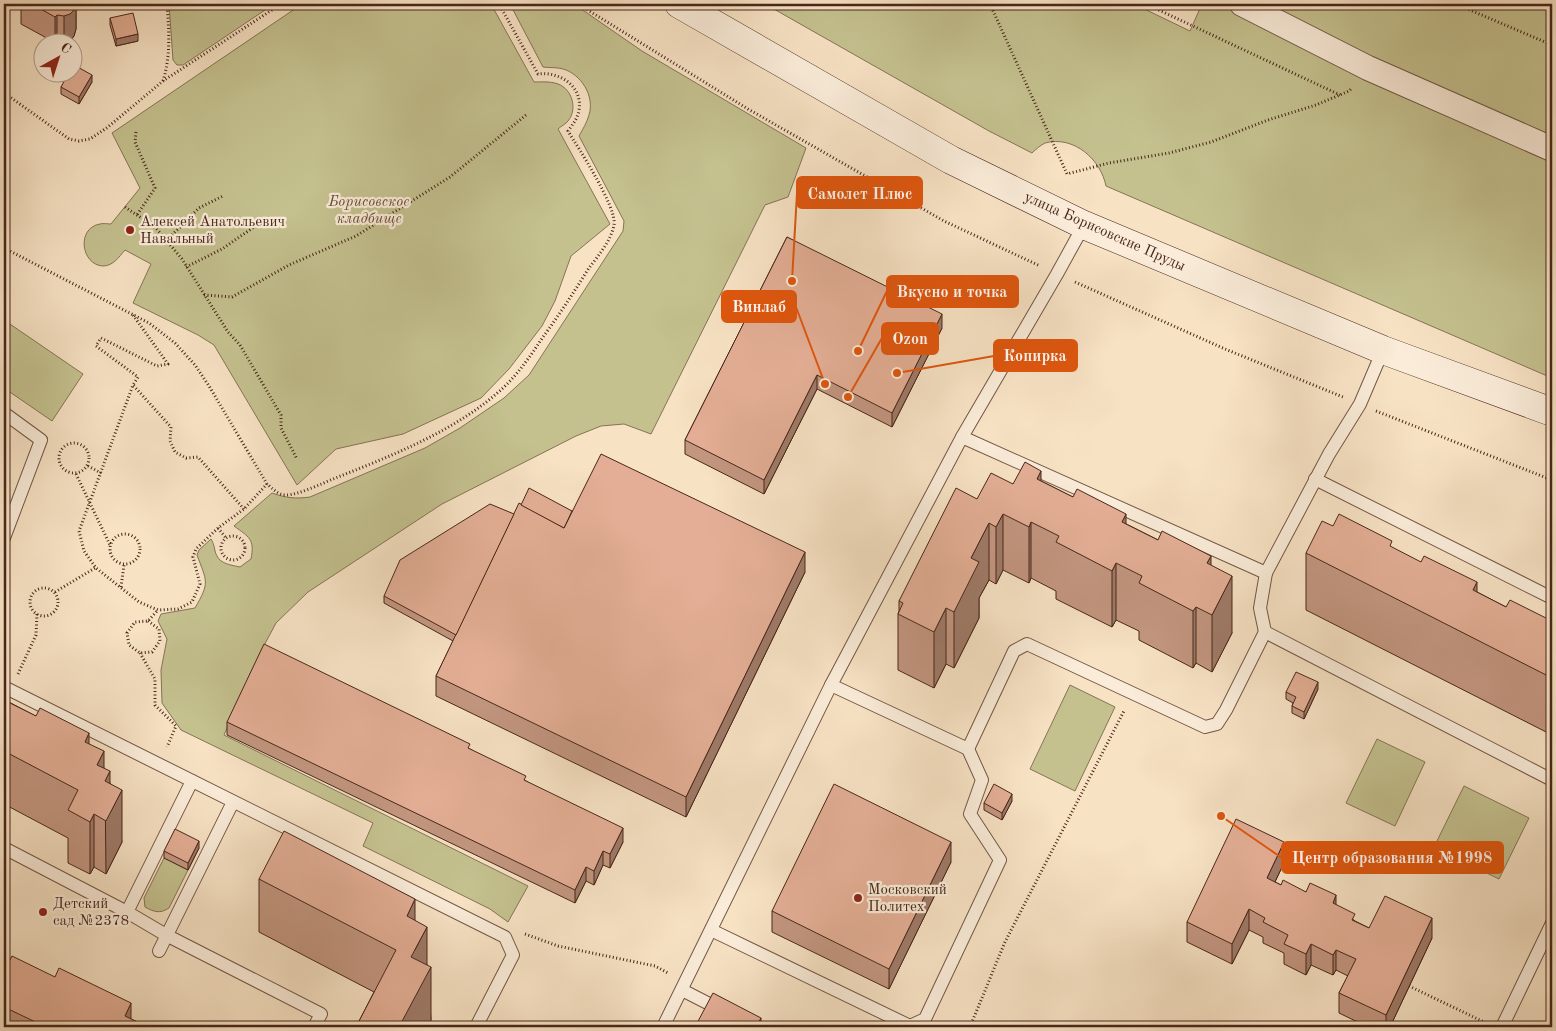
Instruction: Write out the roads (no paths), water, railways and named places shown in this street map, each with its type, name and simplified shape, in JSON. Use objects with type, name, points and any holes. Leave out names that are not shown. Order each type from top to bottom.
[{"type":"main road","name":"улица Борисовские Пруды","points":[[679,4],[951,160],[1084,225],[1383,350],[1552,412]]},
{"type":"street","points":[[1242,4],[1368,68],[1552,149]]},
{"type":"lane","points":[[663,1027],[831,685],[962,436],[1084,225]]},
{"type":"lane","points":[[968,749],[1014,651],[1027,644],[1205,727],[1217,724],[1226,710],[1265,632],[1260,608],[1266,573],[1315,479],[1360,404],[1383,350]]},
{"type":"lane","points":[[4,413],[41,440],[4,538]]},
{"type":"lane","points":[[962,436],[1266,573]]},
{"type":"lane","points":[[1315,479],[1552,598]]},
{"type":"lane","points":[[1265,632],[1552,780]]},
{"type":"lane","points":[[711,930],[910,1026],[925,1019],[1000,860],[970,814],[982,780],[968,749],[831,685]]},
{"type":"lane","points":[[4,687],[505,937],[513,955],[476,1027]]},
{"type":"lane","points":[[127,912],[192,781]]},
{"type":"lane","points":[[159,951],[232,802]]},
{"type":"lane","points":[[4,848],[127,912],[166,935],[321,1014],[314,1027]]},
{"type":"lane","points":[[1502,1027],[1552,923]]},
{"type":"lane","points":[[684,986],[732,1015]]},
{"type":"place","name":"Алексей Анатольевич Навальный","points":[[130,230]]},
{"type":"place","name":"Самолет Плюс","points":[[792,281]]},
{"type":"place","name":"Вкусно и точка","points":[[858,351]]},
{"type":"place","name":"Копирка","points":[[897,373]]},
{"type":"place","name":"Винлаб","points":[[825,384]]},
{"type":"place","name":"Ozon","points":[[848,397]]},
{"type":"place","name":"Центр образования №1998","points":[[1221,816]]},
{"type":"place","name":"Московский Политех","points":[[858,898]]},
{"type":"place","name":"Детский сад №2378","points":[[43,912]]},
{"type":"park label","name":"Борисовское кладбище","points":[[369,210]]}]
